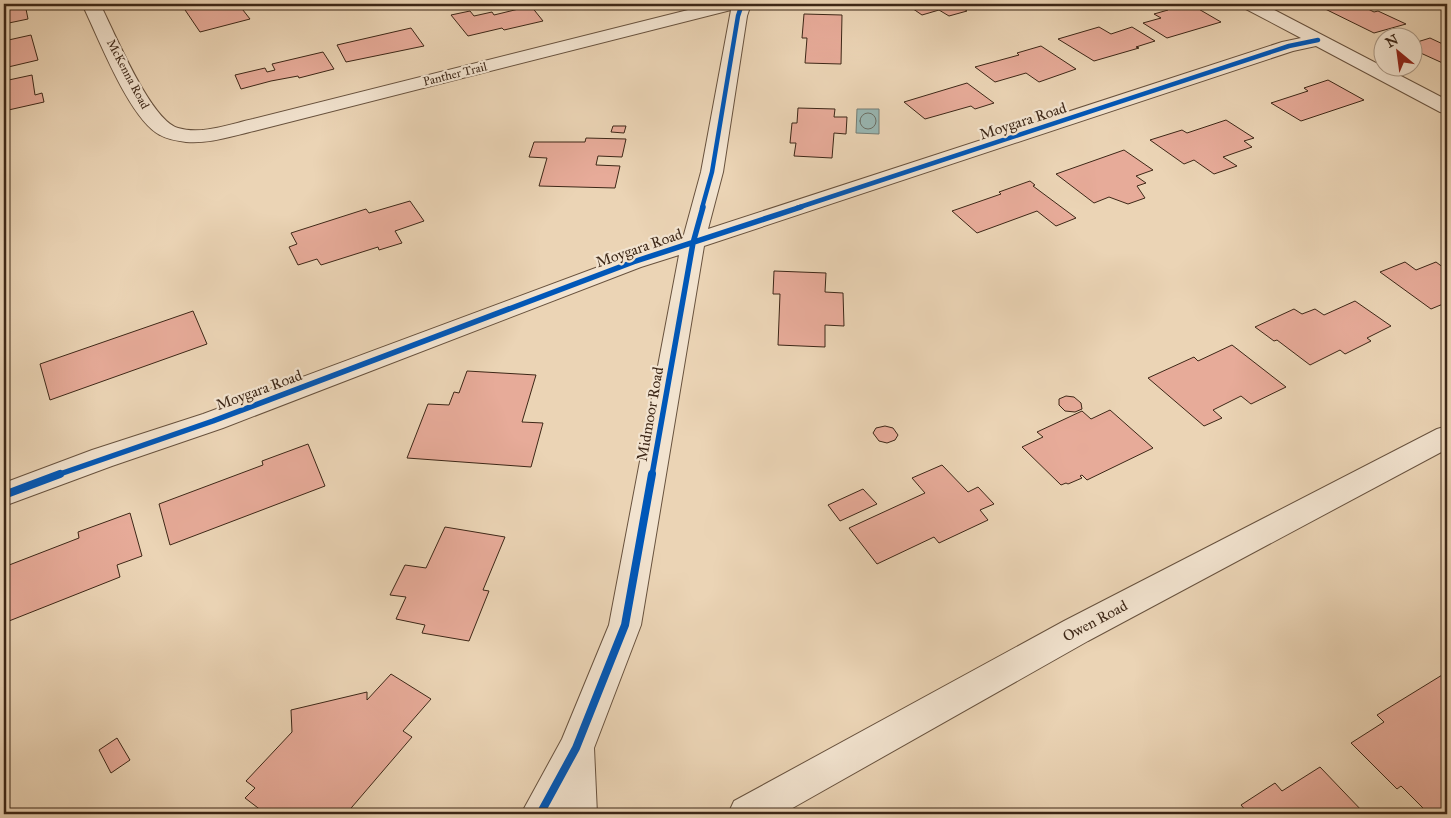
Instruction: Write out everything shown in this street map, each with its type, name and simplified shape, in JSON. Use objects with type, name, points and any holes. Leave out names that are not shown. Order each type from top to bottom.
[{"type":"street","name":"McKenna Road","points":[[91,4],[145,108],[157,124],[168,132],[177,133]]},
{"type":"street","name":"Panther Trail","points":[[177,133],[189,136],[254,125],[732,4]]},
{"type":"street","name":"Midmoor Road","points":[[540,814],[576,748],[625,625],[693,243],[712,172],[738,16],[742,4]]},
{"type":"street","points":[[1250,4],[1447,108]]},
{"type":"street","name":"Moygara Road","points":[[4,495],[102,458],[231,414],[633,262],[1288,46],[1318,40]]},
{"type":"street","name":"Owen Road","points":[[747,814],[1076,631],[1447,436]]},
{"type":"street","name":"Midmoor Road","points":[[576,748],[578,814]]},
{"type":"water","points":[[857,109],[879,109],[879,134],[856,133]]},
{"type":"building","points":[[4,4],[25,4],[28,19],[4,24]]},
{"type":"building","points":[[181,4],[228,4],[231,7],[239,5],[250,19],[200,32]]},
{"type":"building","points":[[906,4],[961,4],[958,5],[967,11],[949,16],[939,10],[922,15]]},
{"type":"building","points":[[1158,4],[1190,4],[1221,22],[1167,38],[1143,23],[1161,18],[1154,14],[1168,10]]},
{"type":"building","points":[[1315,4],[1358,4],[1406,24],[1392,28],[1374,28],[1374,33]]},
{"type":"building","points":[[531,6],[543,21],[468,36],[451,15],[470,11],[474,16],[492,12],[494,15]]},
{"type":"building","points":[[804,14],[842,15],[841,64],[805,63],[807,38],[802,38]]},
{"type":"building","points":[[1099,27],[1111,34],[1132,27],[1155,41],[1136,47],[1139,48],[1094,61],[1058,39]]},
{"type":"building","points":[[411,28],[424,46],[346,62],[337,45]]},
{"type":"building","points":[[31,35],[38,60],[4,68],[4,41]]},
{"type":"building","points":[[1430,38],[1447,46],[1447,65],[1424,55],[1424,40]]},
{"type":"building","points":[[1041,46],[1076,69],[1039,82],[1026,73],[995,82],[975,67],[1019,55],[1017,53]]},
{"type":"building","points":[[323,52],[334,69],[299,78],[298,76],[271,81],[241,89],[235,75],[265,68],[267,72],[275,70],[272,64]]},
{"type":"building","points":[[32,75],[35,95],[42,93],[44,102],[4,111],[4,81]]},
{"type":"building","points":[[1328,80],[1364,100],[1301,121],[1271,103],[1308,91],[1304,88]]},
{"type":"building","points":[[967,83],[994,103],[975,109],[971,106],[925,119],[904,102]]},
{"type":"building","points":[[798,108],[835,109],[834,117],[847,117],[846,134],[834,133],[832,158],[794,156],[796,143],[790,143],[792,123],[797,123]]},
{"type":"building","points":[[1226,120],[1254,138],[1244,141],[1252,147],[1223,157],[1237,166],[1214,174],[1194,160],[1184,164],[1150,140],[1182,130],[1187,133]]},
{"type":"building","points":[[613,126],[626,126],[624,133],[611,132]]},
{"type":"building","points":[[586,138],[626,139],[622,157],[598,156],[596,165],[620,166],[615,188],[539,186],[547,158],[529,157],[534,142],[585,142]]},
{"type":"building","points":[[1124,150],[1153,170],[1136,176],[1146,183],[1137,186],[1145,198],[1128,204],[1109,197],[1094,203],[1056,174]]},
{"type":"building","points":[[1030,181],[1035,185],[1033,186],[1076,218],[1056,226],[1037,211],[977,233],[952,211],[1001,194],[999,192]]},
{"type":"building","points":[[410,201],[424,221],[395,231],[402,243],[379,250],[378,247],[321,265],[317,259],[298,265],[289,247],[297,244],[291,233],[366,209],[369,213]]},
{"type":"building","points":[[1405,262],[1416,270],[1436,262],[1444,268],[1447,266],[1447,305],[1443,304],[1431,309],[1380,272]]},
{"type":"building","points":[[774,271],[826,273],[825,292],[843,293],[844,326],[825,325],[825,347],[778,345],[780,294],[773,294]]},
{"type":"building","points":[[1355,301],[1391,326],[1367,338],[1371,341],[1345,354],[1340,350],[1310,365],[1277,340],[1274,341],[1255,327],[1294,309],[1302,314],[1315,309],[1324,315]]},
{"type":"building","points":[[193,311],[207,344],[50,400],[40,364]]},
{"type":"building","points":[[1232,345],[1286,387],[1251,404],[1241,396],[1213,410],[1222,418],[1204,426],[1148,378],[1194,357],[1198,361]]},
{"type":"building","points":[[467,371],[536,375],[522,422],[543,423],[531,467],[407,458],[428,404],[449,405],[454,392],[459,393]]},
{"type":"building","points":[[1066,396],[1074,397],[1081,403],[1082,409],[1075,412],[1065,411],[1059,405],[1059,399]]},
{"type":"building","points":[[1110,410],[1153,448],[1087,480],[1082,475],[1080,476],[1082,478],[1061,485],[1022,447],[1043,437],[1037,432],[1082,411],[1091,419]]},
{"type":"building","points":[[885,426],[893,428],[898,435],[895,440],[887,443],[879,441],[873,433],[876,428]]},
{"type":"building","points":[[308,444],[325,486],[170,545],[159,504],[263,465],[262,461]]},
{"type":"building","points":[[942,465],[968,492],[978,487],[994,504],[980,510],[988,520],[939,543],[934,537],[877,564],[849,528],[925,493],[912,478]]},
{"type":"building","points":[[863,489],[877,504],[840,521],[828,505]]},
{"type":"building","points":[[130,513],[142,556],[117,565],[120,577],[9,621],[4,588],[4,567],[79,538],[78,532]]},
{"type":"building","points":[[445,527],[505,537],[483,590],[489,591],[469,641],[422,633],[425,625],[396,619],[406,597],[390,595],[405,565],[426,568]]},
{"type":"building","points":[[1447,672],[1447,814],[1429,814],[1401,786],[1397,789],[1351,743],[1384,722],[1377,715]]},
{"type":"building","points":[[391,674],[431,699],[403,731],[412,737],[346,814],[266,814],[245,798],[255,788],[246,781],[292,732],[291,710],[367,692],[367,700]]},
{"type":"building","points":[[117,738],[130,760],[111,773],[99,750]]},
{"type":"building","points":[[1320,767],[1365,814],[1244,814],[1247,812],[1241,805],[1275,783],[1282,791]]},
{"type":"cycle path","points":[[540,814],[576,748],[625,625],[693,243],[712,172],[738,16],[742,4]]},
{"type":"cycle path","points":[[4,495],[102,458],[213,421],[633,262],[1289,46],[1318,40]]}]
